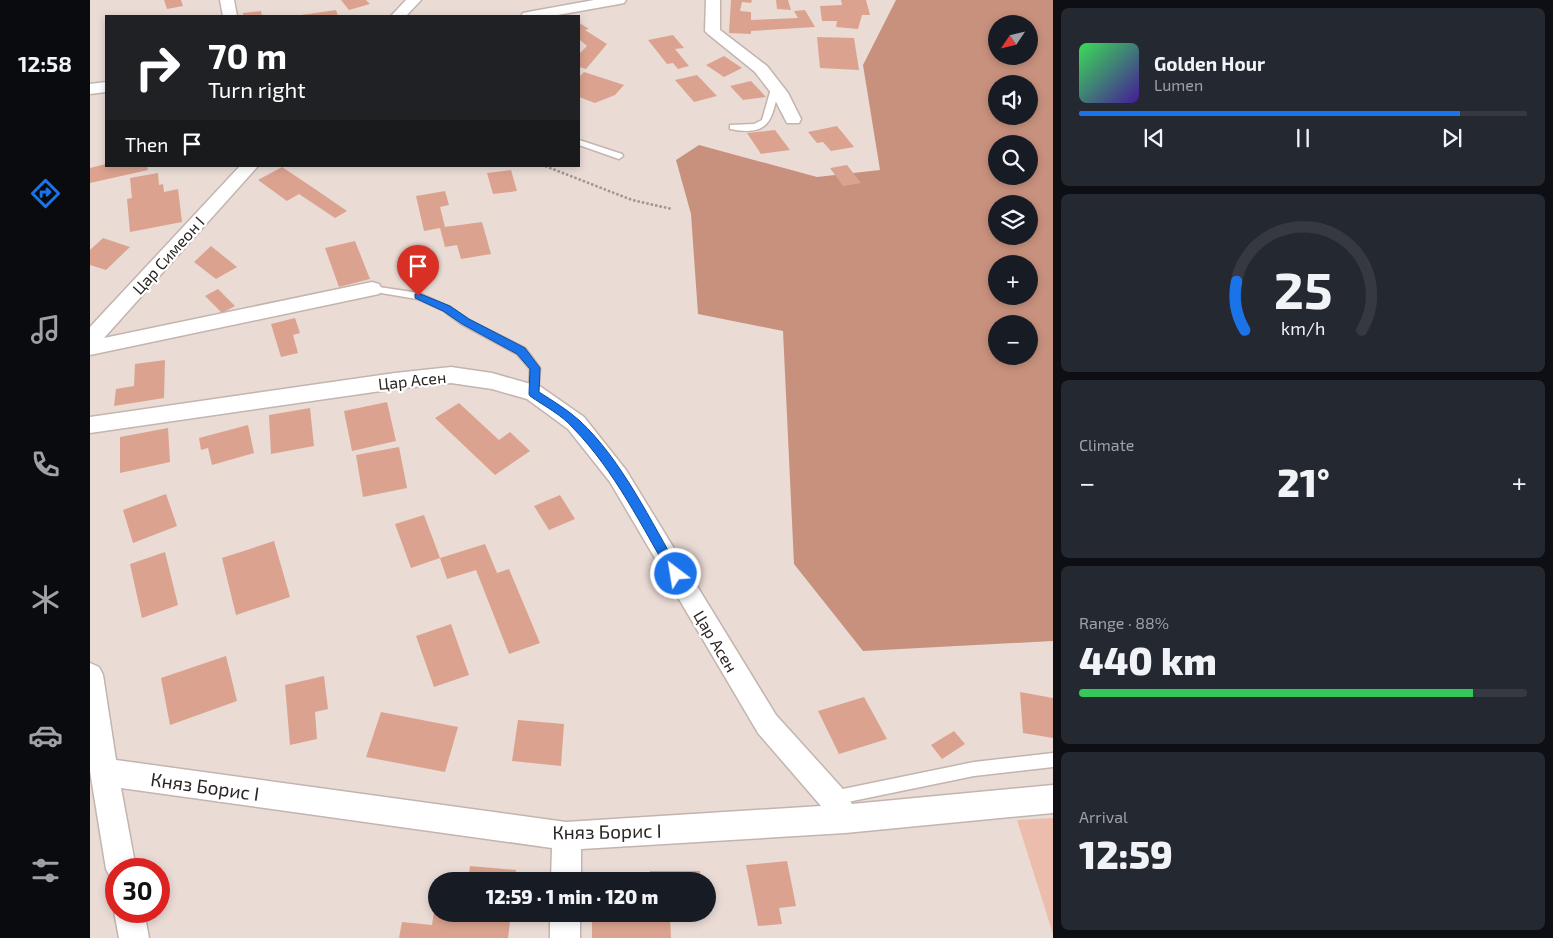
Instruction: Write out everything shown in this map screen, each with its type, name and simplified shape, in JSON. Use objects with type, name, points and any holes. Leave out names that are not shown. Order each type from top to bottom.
[{"type":"street","points":[[228,0],[230,15]]},
{"type":"street","points":[[399,15],[414,0]]},
{"type":"street","points":[[534,15],[619,0]]},
{"type":"street","points":[[713,0],[713,31],[761,69],[775,87],[793,119]]},
{"type":"street","points":[[90,89],[105,87]]},
{"type":"street","name":"Цар Симеон I","points":[[90,340],[243,170]]},
{"type":"street","points":[[90,348],[372,289]]},
{"type":"street","name":"Цар Асен","points":[[90,426],[385,382],[452,375],[492,381],[534,394],[576,423],[618,476],[767,724],[838,808]]},
{"type":"street","points":[[90,675],[119,858]]},
{"type":"street","name":"Княз Борис I","points":[[104,772],[566,836],[838,808],[1053,799]]},
{"type":"street","points":[[566,836],[566,872]]},
{"type":"street","points":[[565,938],[566,922]]},
{"type":"street","points":[[131,923],[134,938]]},
{"type":"lane","points":[[733,127],[753,128],[762,126],[767,121],[775,87]]},
{"type":"lane","points":[[580,142],[619,156]]},
{"type":"lane","points":[[372,289],[418,296],[447,308],[465,322],[521,351],[535,368],[534,394]]},
{"type":"lane","points":[[838,808],[974,769],[1053,760]]},
{"type":"path","points":[[548,167],[632,200],[672,209]]},
{"type":"shaded area","points":[[896,0],[1053,0],[1053,641],[863,651],[794,564],[783,331],[698,314],[691,214],[676,160],[699,145],[817,177],[880,170],[863,65]]},
{"type":"shaded area","points":[[1053,818],[1053,934],[1017,820]]},
{"type":"building","points":[[164,0],[181,0],[183,6],[167,9]]},
{"type":"building","points":[[341,0],[366,0],[370,4],[349,10]]},
{"type":"building","points":[[731,0],[752,0],[751,3],[742,2],[740,11],[751,12],[751,20],[798,18],[794,11],[805,10],[815,27],[751,31],[751,34],[729,33]]},
{"type":"building","points":[[776,0],[788,0],[791,10],[777,9]]},
{"type":"building","points":[[841,0],[866,0],[870,15],[862,15],[858,29],[836,27],[837,21],[822,21],[820,6],[842,5]]},
{"type":"building","points":[[336,10],[338,15],[301,15]]},
{"type":"building","points":[[261,11],[262,15],[243,15],[243,13]]},
{"type":"building","points":[[580,24],[589,29],[585,30],[607,44],[586,69],[580,67],[580,53],[587,46],[580,40]]},
{"type":"building","points":[[673,35],[684,48],[675,49],[689,66],[678,69],[673,63],[667,64],[648,40]]},
{"type":"building","points":[[817,37],[854,38],[859,70],[820,68]]},
{"type":"building","points":[[724,56],[742,68],[724,77],[706,65]]},
{"type":"building","points":[[584,72],[624,85],[615,95],[595,103],[580,97],[580,76]]},
{"type":"building","points":[[697,75],[717,96],[694,102],[675,80]]},
{"type":"building","points":[[751,81],[766,97],[743,100],[730,86]]},
{"type":"building","points":[[837,126],[854,147],[831,151],[823,142],[817,143],[808,132]]},
{"type":"building","points":[[775,130],[790,150],[761,154],[747,133]]},
{"type":"building","points":[[105,164],[105,167],[147,167],[148,170],[90,183],[90,168]]},
{"type":"building","points":[[847,165],[861,183],[843,186],[830,168]]},
{"type":"building","points":[[282,167],[347,211],[335,218],[299,194],[287,201],[258,180]]},
{"type":"building","points":[[511,170],[517,191],[493,194],[487,173]]},
{"type":"building","points":[[158,173],[159,185],[163,184],[164,192],[178,189],[182,222],[130,232],[127,199],[132,198],[130,178]]},
{"type":"building","points":[[445,191],[449,205],[440,207],[445,227],[482,222],[491,254],[461,259],[457,245],[445,247],[440,228],[424,231],[416,196]]},
{"type":"building","points":[[103,238],[130,247],[106,270],[90,265],[90,250]]},
{"type":"building","points":[[355,241],[370,279],[339,287],[325,248]]},
{"type":"building","points":[[211,246],[237,267],[216,279],[194,262]]},
{"type":"building","points":[[218,289],[235,306],[222,313],[205,296]]},
{"type":"building","points":[[295,318],[300,333],[293,335],[298,353],[281,357],[271,324]]},
{"type":"building","points":[[165,360],[164,398],[114,406],[116,389],[134,386],[135,364]]},
{"type":"building","points":[[387,402],[396,441],[352,451],[344,411]]},
{"type":"building","points":[[459,403],[499,440],[510,432],[530,451],[495,475],[435,418]]},
{"type":"building","points":[[310,408],[314,446],[271,454],[269,415]]},
{"type":"building","points":[[248,425],[254,453],[212,465],[208,448],[201,450],[199,438]]},
{"type":"building","points":[[168,428],[170,462],[120,473],[120,437]]},
{"type":"building","points":[[399,447],[407,488],[363,497],[356,455]]},
{"type":"building","points":[[166,494],[177,526],[133,543],[123,510]]},
{"type":"building","points":[[560,495],[575,519],[549,530],[534,506]]},
{"type":"building","points":[[424,515],[440,558],[411,568],[395,524]]},
{"type":"building","points":[[274,541],[290,597],[236,615],[222,558]]},
{"type":"building","points":[[485,544],[497,573],[509,569],[540,643],[509,654],[476,570],[447,579],[440,558]]},
{"type":"building","points":[[165,552],[178,605],[142,618],[130,564]]},
{"type":"building","points":[[451,624],[469,675],[434,687],[416,636]]},
{"type":"building","points":[[226,656],[237,701],[170,725],[161,678]]},
{"type":"building","points":[[324,676],[328,709],[315,712],[317,739],[290,745],[285,685]]},
{"type":"building","points":[[1020,692],[1053,698],[1053,738],[1023,733]]},
{"type":"building","points":[[864,697],[887,739],[839,754],[818,711]]},
{"type":"building","points":[[381,712],[458,727],[445,772],[366,757]]},
{"type":"building","points":[[518,720],[564,724],[561,766],[512,761]]},
{"type":"building","points":[[954,731],[965,744],[942,759],[931,745]]},
{"type":"building","points":[[787,861],[796,906],[779,908],[782,924],[758,926],[746,865]]},
{"type":"building","points":[[470,866],[516,870],[516,872],[469,872]]},
{"type":"building","points":[[650,871],[700,871],[700,872]]},
{"type":"building","points":[[402,922],[432,925],[432,922],[510,922],[508,938],[399,938]]},
{"type":"building","points":[[592,922],[670,922],[671,938],[592,938]]},
{"type":"route","points":[[418,296],[447,308],[465,322],[521,351],[535,368],[534,394],[576,423],[598,448],[618,476],[676,574]]}]
